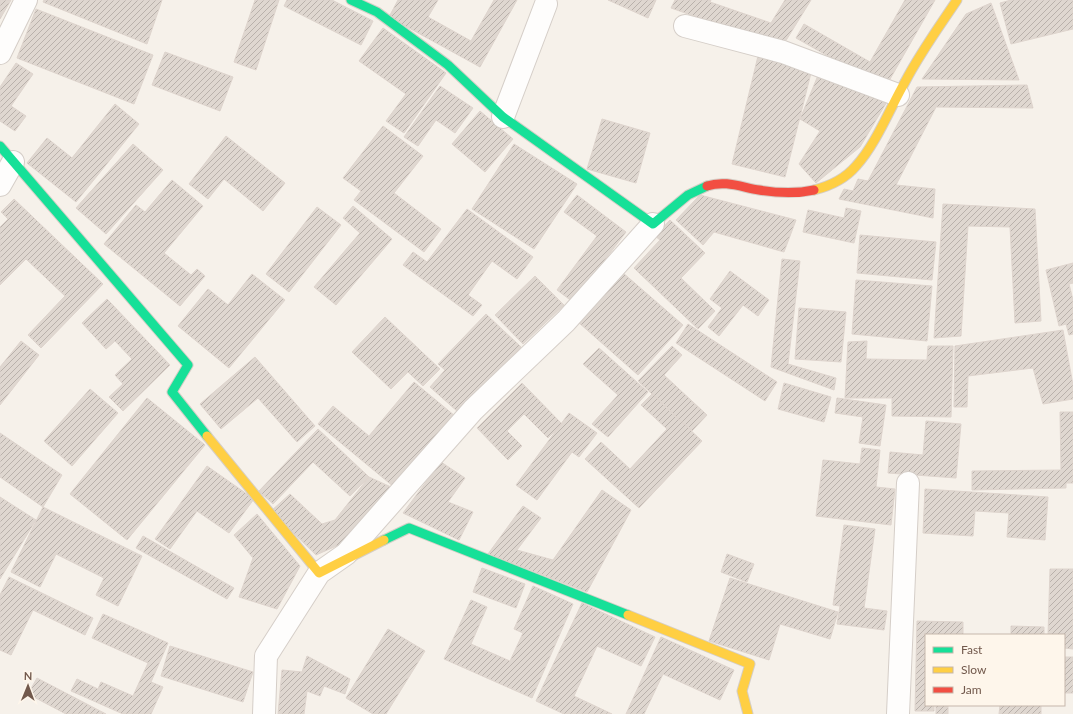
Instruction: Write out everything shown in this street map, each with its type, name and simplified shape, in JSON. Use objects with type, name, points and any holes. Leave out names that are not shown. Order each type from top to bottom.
[{"type":"street","points":[[0,53],[26,0]]},
{"type":"street","points":[[351,0],[380,6],[448,65],[503,117],[653,224]]},
{"type":"street","points":[[264,714],[266,656],[319,573],[346,554],[473,410],[566,321],[653,224],[698,188],[715,183],[770,192],[797,192],[816,190],[831,185],[844,178],[856,166],[872,143],[926,43],[957,0]]},
{"type":"street","points":[[503,117],[546,4]]},
{"type":"street","points":[[685,26],[783,52],[898,96]]},
{"type":"street","points":[[7,154],[188,365],[172,392],[319,573]]},
{"type":"street","points":[[0,185],[7,154]]},
{"type":"street","points":[[898,714],[908,483]]},
{"type":"street","points":[[319,573],[409,528],[750,664],[742,691],[748,714]]},
{"type":"building","points":[[0,0],[11,0],[0,19]]},
{"type":"building","points":[[44,0],[162,0],[147,44],[43,2]]},
{"type":"building","points":[[255,0],[279,0],[256,70],[234,62]]},
{"type":"building","points":[[287,0],[332,0],[373,21],[361,45],[284,6]]},
{"type":"building","points":[[398,0],[438,0],[428,17],[471,41],[494,0],[517,0],[480,67],[389,17]]},
{"type":"building","points":[[608,0],[656,0],[648,18]]},
{"type":"building","points":[[675,0],[711,0],[710,2],[771,23],[785,0],[811,0],[782,47],[671,8]]},
{"type":"building","points":[[905,0],[935,0],[885,88],[796,38],[804,24],[870,62]]},
{"type":"building","points":[[1011,0],[1073,0],[1073,29],[1011,44],[1000,3]]},
{"type":"building","points":[[991,3],[1019,80],[922,79],[966,14]]},
{"type":"building","points":[[36,9],[153,55],[134,104],[17,58]]},
{"type":"building","points":[[383,28],[446,73],[404,133],[386,121],[406,94],[359,61]]},
{"type":"building","points":[[165,52],[233,77],[220,111],[152,85]]},
{"type":"building","points":[[758,56],[812,69],[785,177],[732,164]]},
{"type":"building","points":[[16,63],[33,74],[11,106],[26,116],[15,131],[0,121],[0,87]]},
{"type":"building","points":[[819,73],[888,100],[860,147],[816,183],[799,164],[820,131],[800,119]]},
{"type":"building","points":[[1027,85],[1033,108],[936,107],[896,185],[935,189],[933,218],[839,199],[844,189],[853,191],[858,179],[868,181],[917,87]]},
{"type":"building","points":[[440,86],[473,108],[455,133],[436,120],[418,146],[404,137]]},
{"type":"building","points":[[115,104],[139,124],[76,202],[27,163],[47,138],[72,158]]},
{"type":"building","points":[[480,111],[513,139],[485,172],[452,144]]},
{"type":"building","points":[[602,119],[650,133],[636,183],[587,169]]},
{"type":"building","points":[[383,126],[423,156],[394,193],[441,229],[424,252],[354,200],[361,191],[343,178]]},
{"type":"building","points":[[226,136],[285,183],[263,211],[224,179],[208,199],[189,184]]},
{"type":"building","points":[[133,144],[163,170],[106,234],[76,208]]},
{"type":"building","points":[[514,144],[577,184],[534,249],[472,209]]},
{"type":"building","points":[[172,180],[203,206],[164,253],[191,275],[197,269],[205,276],[180,306],[104,244],[136,205],[145,212]]},
{"type":"building","points":[[577,195],[626,232],[573,302],[557,290],[597,236],[564,212]]},
{"type":"building","points":[[700,195],[796,220],[784,252],[714,232],[703,245],[676,220]]},
{"type":"building","points":[[14,199],[103,284],[41,348],[28,335],[65,296],[26,259],[0,285],[0,227],[8,219],[1,212]]},
{"type":"building","points":[[943,204],[1035,209],[1041,321],[1015,323],[1010,227],[968,226],[961,336],[934,338]]},
{"type":"building","points":[[353,206],[392,239],[336,305],[314,287],[360,233],[343,218]]},
{"type":"building","points":[[317,207],[341,225],[289,292],[266,274]]},
{"type":"building","points":[[846,208],[861,211],[854,243],[803,232],[808,210],[844,218]]},
{"type":"building","points":[[467,209],[533,257],[517,279],[492,261],[468,295],[482,305],[473,316],[403,265],[413,252],[427,262]]},
{"type":"building","points":[[670,220],[705,253],[681,278],[715,311],[698,329],[634,268],[660,240],[655,236]]},
{"type":"building","points":[[860,235],[936,242],[932,280],[857,273]]},
{"type":"building","points":[[782,259],[800,261],[788,364],[836,378],[834,390],[771,367]]},
{"type":"building","points":[[1073,263],[1073,283],[1069,284],[1073,300],[1073,334],[1069,335],[1066,324],[1059,326],[1046,270]]},
{"type":"building","points":[[730,271],[769,300],[758,316],[743,305],[719,336],[708,327],[722,308],[710,299]]},
{"type":"building","points":[[622,272],[683,325],[638,375],[578,322]]},
{"type":"building","points":[[252,274],[285,300],[229,368],[178,326],[208,289],[228,305]]},
{"type":"building","points":[[535,276],[564,305],[523,344],[495,315]]},
{"type":"building","points":[[856,280],[932,286],[927,341],[852,334]]},
{"type":"building","points":[[107,299],[170,365],[123,411],[109,397],[123,384],[115,375],[132,359],[115,341],[106,349],[82,323]]},
{"type":"building","points":[[799,308],[846,312],[841,362],[795,359]]},
{"type":"building","points":[[486,314],[521,347],[458,412],[430,387],[445,370],[438,364]]},
{"type":"building","points":[[385,317],[440,369],[423,386],[408,372],[391,389],[352,352]]},
{"type":"building","points":[[688,324],[777,382],[765,401],[676,343]]},
{"type":"building","points":[[1063,330],[1073,385],[1073,399],[1043,404],[1033,368],[968,376],[967,407],[954,407],[955,346]]},
{"type":"building","points":[[21,341],[39,355],[0,405],[0,367]]},
{"type":"building","points":[[867,341],[866,359],[927,360],[928,346],[953,346],[951,417],[892,416],[892,398],[845,398],[848,342]]},
{"type":"building","points":[[672,346],[682,355],[664,375],[707,415],[692,431],[638,381]]},
{"type":"building","points":[[599,348],[648,392],[608,437],[592,424],[618,395],[583,364]]},
{"type":"building","points":[[255,357],[315,426],[297,442],[258,398],[221,429],[200,404]]},
{"type":"building","points":[[414,382],[455,416],[394,487],[318,424],[333,406],[369,436]]},
{"type":"building","points":[[522,383],[562,424],[548,438],[524,414],[507,431],[522,446],[508,460],[477,428]]},
{"type":"building","points":[[784,383],[831,397],[824,422],[778,409]]},
{"type":"building","points":[[90,389],[118,413],[72,466],[44,441]]},
{"type":"building","points":[[652,394],[702,441],[639,508],[585,459],[601,442],[630,469],[667,429],[641,405]]},
{"type":"building","points":[[147,398],[205,445],[127,540],[70,494]]},
{"type":"building","points":[[837,398],[886,405],[880,446],[859,443],[863,417],[835,413]]},
{"type":"building","points":[[1060,412],[1073,412],[1073,483],[1066,483],[1066,488],[972,490],[972,471],[1061,470]]},
{"type":"building","points":[[569,413],[597,433],[579,457],[572,452],[537,500],[516,485]]},
{"type":"building","points":[[926,421],[961,424],[956,478],[888,473],[890,452],[923,455]]},
{"type":"building","points":[[318,429],[369,477],[350,496],[313,462],[273,504],[259,491]]},
{"type":"building","points":[[0,433],[62,475],[43,507],[0,477]]},
{"type":"building","points":[[862,448],[880,450],[876,487],[895,489],[891,525],[816,516],[823,460],[860,464]]},
{"type":"building","points":[[441,462],[465,478],[448,502],[473,512],[459,540],[403,513]]},
{"type":"building","points":[[207,466],[254,499],[229,533],[197,511],[170,549],[155,539]]},
{"type":"building","points":[[369,477],[391,487],[352,539],[316,555],[271,511],[290,494],[322,524],[335,520]]},
{"type":"building","points":[[925,489],[1048,497],[1045,540],[1007,537],[1009,513],[975,511],[973,536],[923,533]]},
{"type":"building","points":[[602,490],[631,510],[587,592],[488,554],[523,506],[541,518],[517,550],[553,560]]},
{"type":"building","points":[[0,497],[36,520],[0,579]]},
{"type":"building","points":[[43,507],[142,556],[118,606],[96,595],[104,578],[56,554],[40,587],[11,572]]},
{"type":"building","points":[[257,514],[300,566],[277,609],[239,597],[253,558],[234,535]]},
{"type":"building","points":[[844,525],[875,529],[864,608],[887,611],[884,630],[837,624],[840,606],[833,605]]},
{"type":"building","points":[[143,536],[234,588],[227,599],[136,548]]},
{"type":"building","points":[[727,554],[754,564],[747,582],[721,572]]},
{"type":"building","points":[[482,568],[525,584],[516,608],[473,592]]},
{"type":"building","points":[[1050,569],[1073,569],[1073,649],[1065,648],[1065,634],[1048,634]]},
{"type":"building","points":[[9,577],[93,618],[85,635],[33,610],[11,655],[0,650],[0,595]]},
{"type":"building","points":[[730,578],[838,612],[830,639],[780,624],[769,660],[709,641]]},
{"type":"building","points":[[533,586],[573,604],[532,698],[444,659],[471,600],[487,607],[471,644],[510,661],[523,633],[514,629]]},
{"type":"building","points":[[582,603],[655,637],[641,666],[597,646],[574,696],[612,714],[564,714],[536,701]]},
{"type":"building","points":[[103,614],[168,643],[151,682],[163,687],[151,714],[123,714],[71,691],[77,679],[98,689],[101,682],[133,696],[148,663],[92,638]]},
{"type":"building","points":[[917,621],[963,622],[963,634],[925,634],[925,706],[934,706],[934,711],[915,711]]},
{"type":"building","points":[[1011,626],[1044,627],[1044,634],[1011,634]]},
{"type":"building","points":[[388,629],[425,651],[386,714],[373,714],[346,698]]},
{"type":"building","points":[[661,637],[734,670],[720,700],[663,674],[644,714],[626,714]]},
{"type":"building","points":[[170,646],[253,672],[243,702],[161,676]]},
{"type":"building","points":[[307,656],[350,679],[345,694],[324,686],[320,696],[307,691],[304,714],[278,714],[282,670],[302,672]]},
{"type":"building","points":[[1065,657],[1073,657],[1073,693],[1065,693]]},
{"type":"building","points":[[37,678],[106,714],[66,714],[28,694]]},
{"type":"building","points":[[936,706],[948,706],[948,714],[936,714]]},
{"type":"building","points":[[1000,706],[1041,706],[1041,714],[999,714]]},
{"type":"traffic: fast","points":[[351,0],[377,12],[448,65],[503,117],[653,224],[688,195],[707,186]]},
{"type":"traffic: fast","points":[[0,146],[188,365],[172,392],[207,436]]},
{"type":"traffic: fast","points":[[384,540],[409,528],[628,615]]},
{"type":"traffic: slow","points":[[814,190],[842,178],[852,171],[863,157],[876,137],[917,61],[957,0]]},
{"type":"traffic: slow","points":[[207,436],[319,573],[384,540]]},
{"type":"traffic: slow","points":[[628,615],[750,664],[742,691],[748,714]]},
{"type":"traffic: jam","points":[[707,186],[714,184],[727,184],[759,190],[793,193],[814,190]]}]
